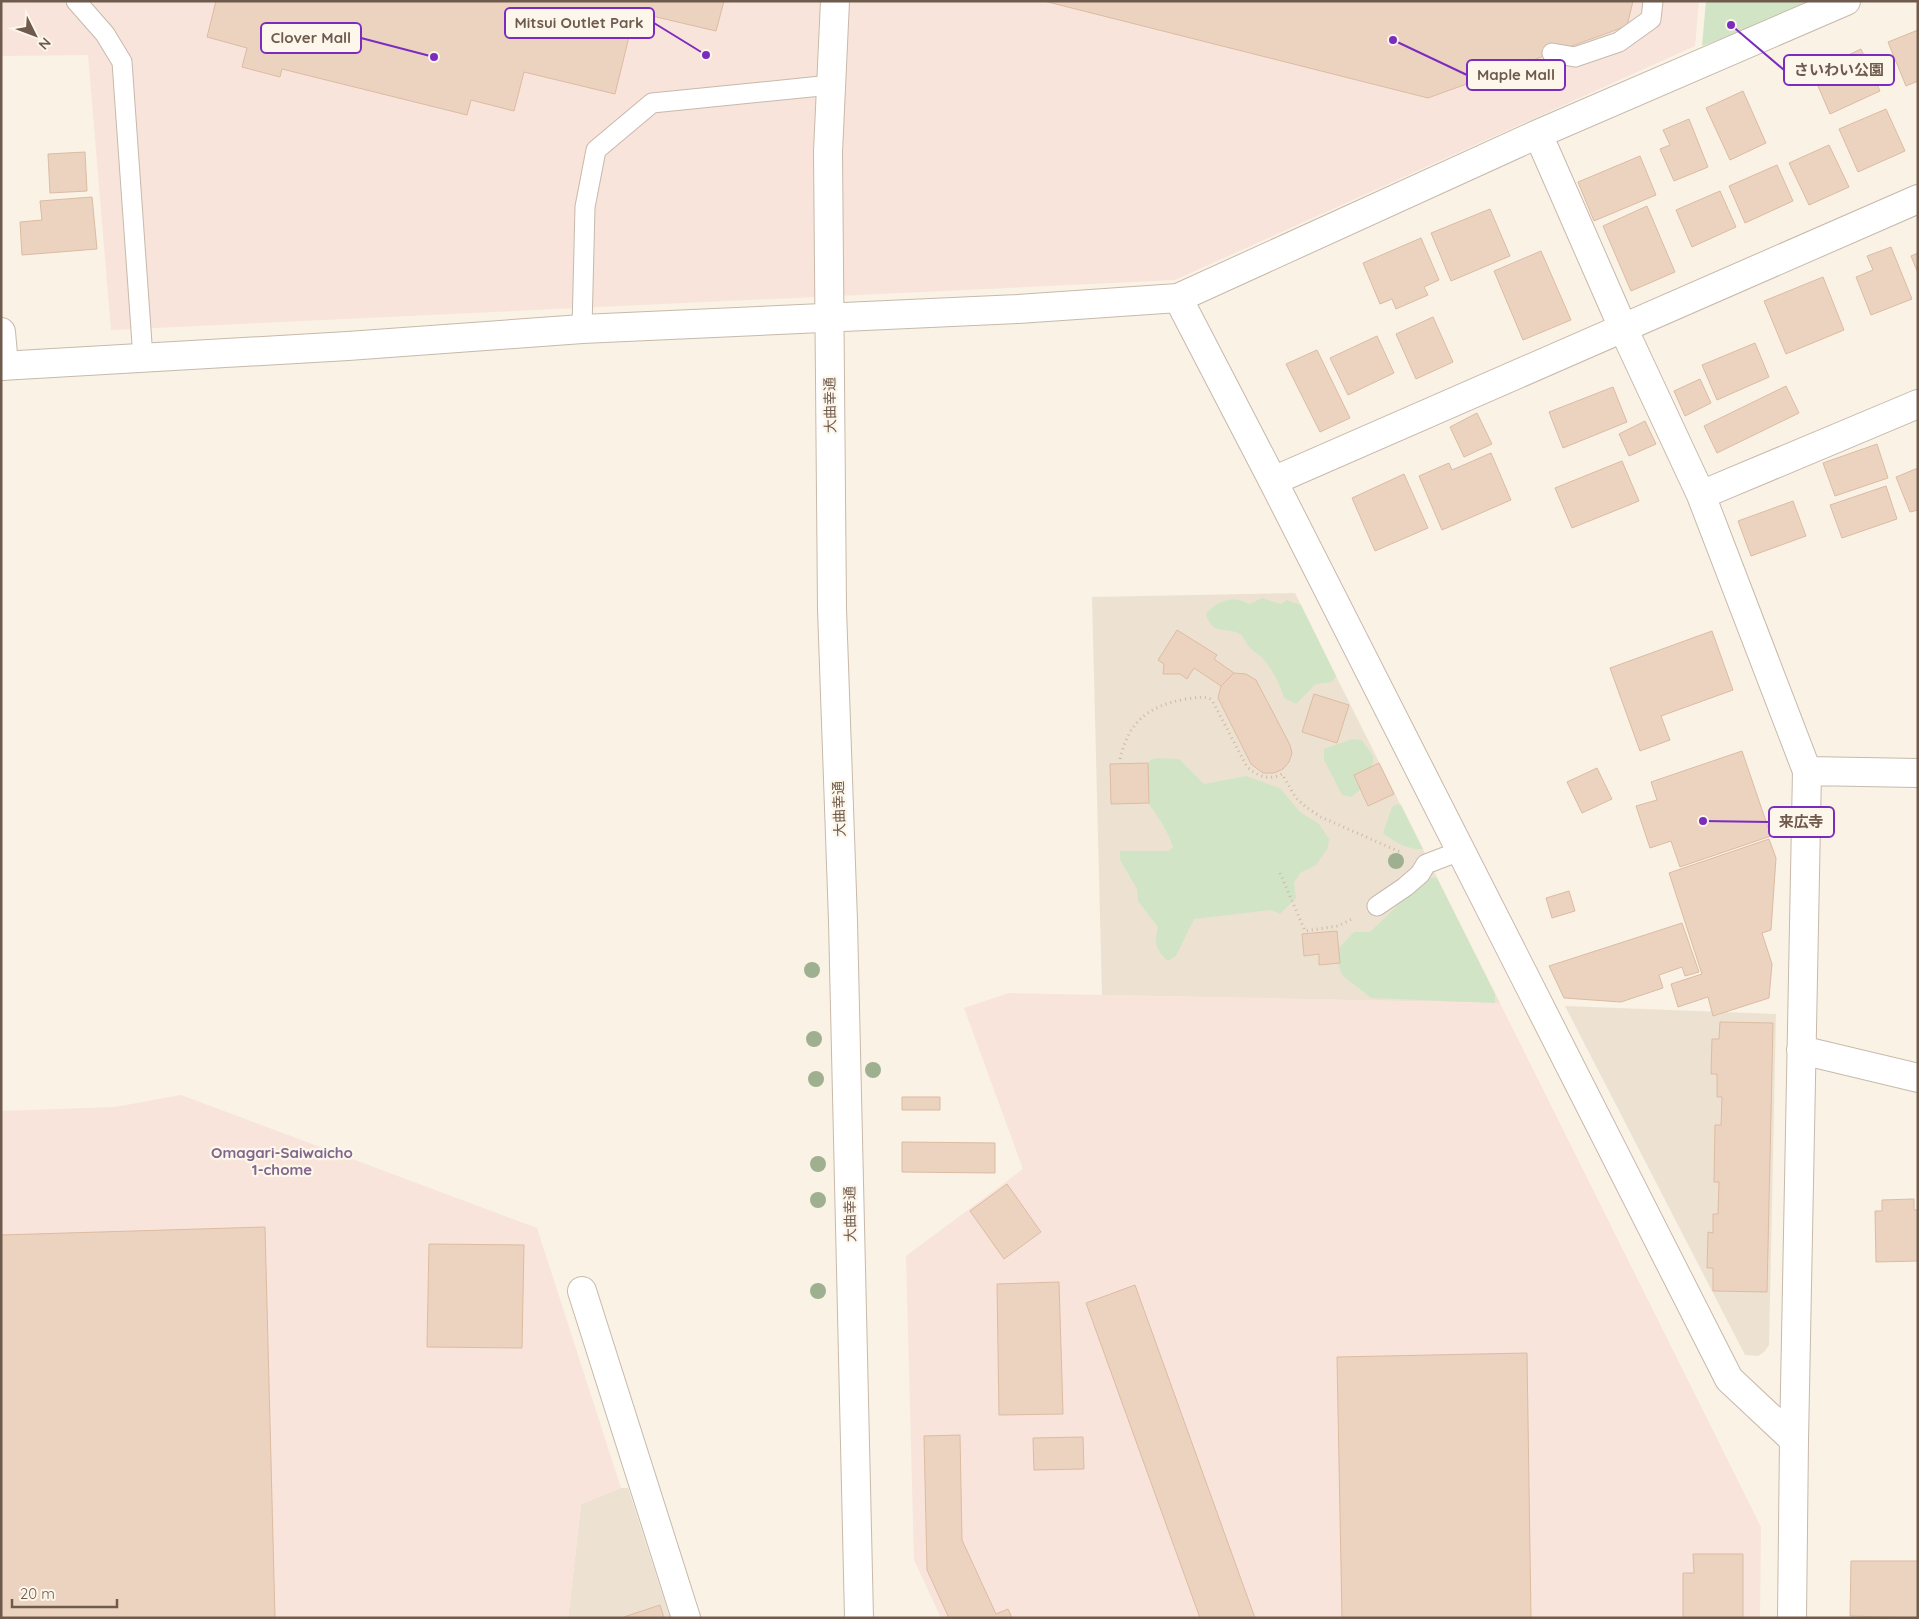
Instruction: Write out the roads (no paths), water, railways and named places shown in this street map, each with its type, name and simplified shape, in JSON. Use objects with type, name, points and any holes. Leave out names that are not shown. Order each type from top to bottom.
[{"type":"street","name":"大曲幸通","points":[[835,1],[828,152],[832,608],[843,911],[859,1618]]},
{"type":"street","points":[[1,332],[3,366],[348,346],[582,329],[1018,309],[1178,298],[1538,134],[1846,1]]},
{"type":"street","points":[[1538,134],[1623,328],[1701,495],[1807,771],[1792,1618]]},
{"type":"street","points":[[1273,481],[1918,199]]},
{"type":"street","points":[[1178,298],[1273,481],[1729,1379],[1794,1440]]},
{"type":"street","points":[[1701,495],[1918,404]]},
{"type":"street","points":[[1807,771],[1918,773]]},
{"type":"street","points":[[1802,1050],[1918,1078]]},
{"type":"street","points":[[582,1292],[686,1618]]},
{"type":"lane","points":[[76,1],[106,34],[122,62],[143,358]]},
{"type":"lane","points":[[1552,53],[1575,57],[1619,42],[1651,19],[1653,1]]},
{"type":"lane","points":[[582,329],[585,207],[596,150],[652,103],[831,85]]},
{"type":"lane","points":[[1377,906],[1405,887],[1420,874],[1426,864],[1460,851]]},
{"type":"place","name":"さいわい公園","points":[[1731,25]]},
{"type":"place","name":"Maple Mall","points":[[1393,40]]},
{"type":"place","name":"Mitsui Outlet Park","points":[[706,55]]},
{"type":"place","name":"Clover Mall","points":[[434,57]]},
{"type":"place","name":"来広寺","points":[[1703,821]]},
{"type":"district","name":"Omagari-Saiwaicho 1-chome","points":[[282,1160]]}]
